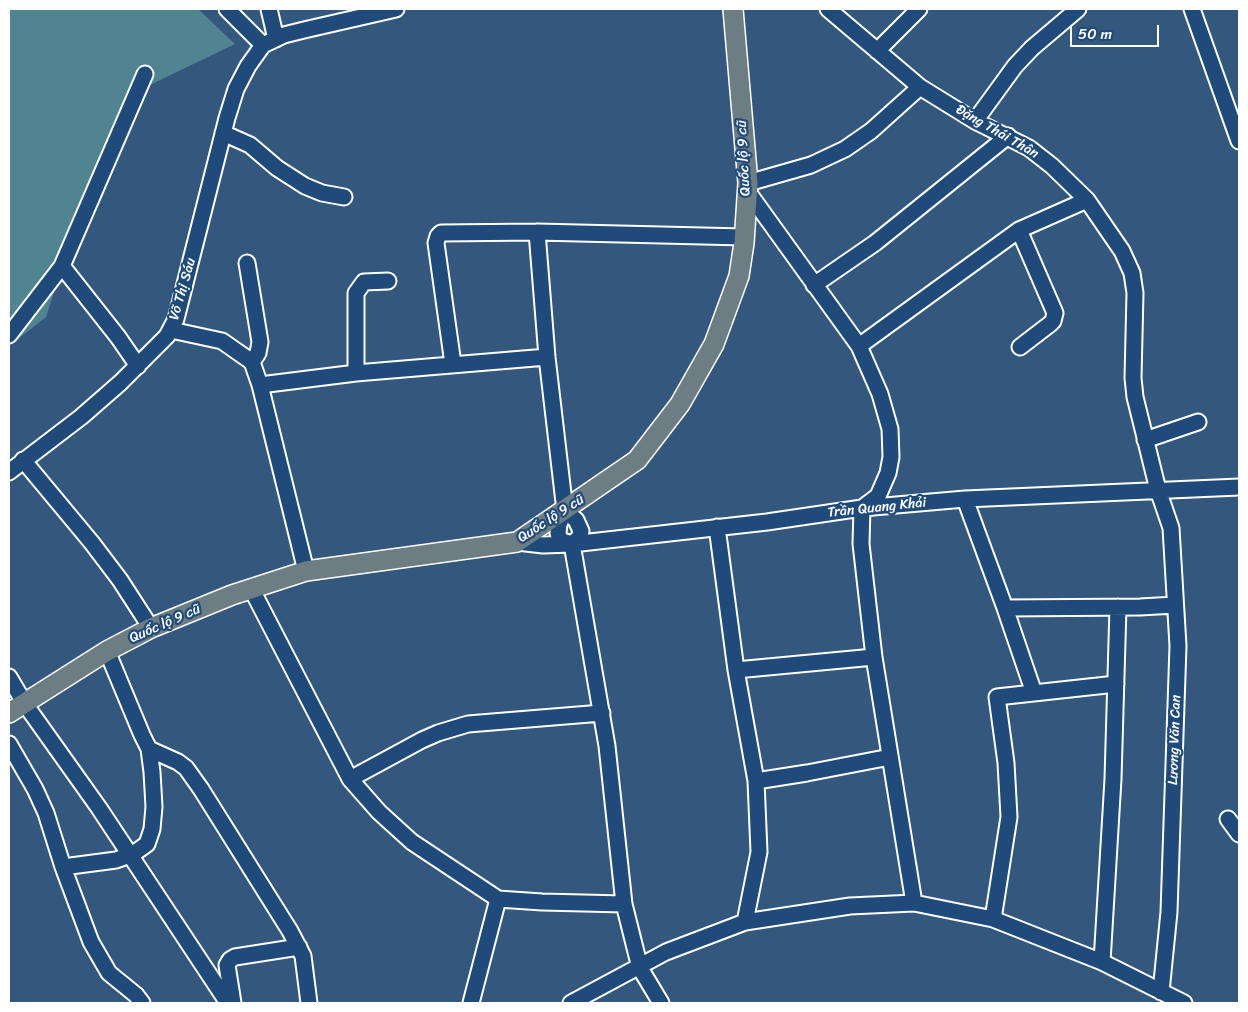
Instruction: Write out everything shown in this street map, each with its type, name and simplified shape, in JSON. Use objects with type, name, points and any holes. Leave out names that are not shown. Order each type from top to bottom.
[{"type":"main road","name":"Quốc lộ 9 cũ","points":[[9,713],[107,651],[151,628],[252,588],[306,571],[517,542],[637,460],[680,404],[714,344],[739,276],[748,187],[733,9]]},
{"type":"street","points":[[226,9],[270,42]]},
{"type":"street","points":[[269,9],[270,42]]},
{"type":"street","points":[[270,42],[304,30],[396,9]]},
{"type":"street","name":"Đặng Thái Thân","points":[[828,9],[920,86],[975,121],[1029,148],[1052,166],[1087,200],[1122,251],[1132,273],[1134,283],[1136,319],[1133,378],[1135,397],[1158,490]]},
{"type":"street","points":[[877,51],[919,9]]},
{"type":"street","points":[[975,121],[1015,66],[1032,48],[1078,9]]},
{"type":"street","points":[[1192,9],[1239,141]]},
{"type":"street","name":"Võ Thị Sáu","points":[[9,472],[120,384],[171,330],[176,319],[236,89],[248,66],[270,42]]},
{"type":"street","points":[[9,335],[62,266],[145,74]]},
{"type":"street","points":[[914,903],[874,657],[861,544],[862,508],[878,496],[888,473],[891,457],[890,429],[880,394],[858,346],[748,187],[811,165],[845,149],[871,131],[920,86]]},
{"type":"street","points":[[223,133],[250,145],[277,168],[305,186],[322,193],[344,197]]},
{"type":"street","points":[[814,285],[876,243],[1008,136]]},
{"type":"street","points":[[858,346],[1019,230],[1087,200]]},
{"type":"street","points":[[1019,230],[1055,313],[1050,324],[1020,347]]},
{"type":"street","points":[[452,364],[436,243],[438,236],[444,232],[744,236]]},
{"type":"street","points":[[537,232],[548,357],[565,511],[559,524],[558,533],[560,540],[572,544],[607,746],[624,904],[640,968],[661,1003]]},
{"type":"street","points":[[246,263],[260,342],[258,353],[252,362]]},
{"type":"street","points":[[62,266],[118,337],[138,366]]},
{"type":"street","points":[[356,373],[356,293],[364,282],[388,281]]},
{"type":"street","points":[[171,330],[222,341],[252,362],[260,385],[306,571]]},
{"type":"street","points":[[260,385],[356,373],[548,357]]},
{"type":"street","points":[[1146,440],[1198,422]]},
{"type":"street","points":[[24,460],[120,580],[151,628]]},
{"type":"street","name":"Trần Quang Khải","points":[[517,542],[543,545],[572,544],[766,522],[862,508],[965,499],[1239,487]]},
{"type":"street","name":"Lương Văn Can","points":[[1158,490],[1171,528],[1178,646],[1169,912],[1161,992]]},
{"type":"street","points":[[965,499],[1034,693]]},
{"type":"street","points":[[717,527],[736,670],[756,780],[759,852],[745,922]]},
{"type":"street","points":[[252,588],[350,779],[379,812],[412,842],[498,899],[624,904]]},
{"type":"street","points":[[1005,608],[1176,605]]},
{"type":"street","points":[[1102,962],[1113,779],[1118,607]]},
{"type":"street","points":[[63,867],[116,860],[130,855],[147,844],[152,829],[154,807],[149,749],[107,651]]},
{"type":"street","points":[[736,670],[874,657]]},
{"type":"street","points":[[9,677],[25,704],[130,855],[228,1003]]},
{"type":"street","points":[[993,919],[1008,832],[1010,804],[997,698],[1116,684]]},
{"type":"street","points":[[350,779],[422,740],[468,724],[602,713]]},
{"type":"street","points":[[9,744],[40,800],[84,925],[103,964],[142,1003]]},
{"type":"street","points":[[149,749],[178,762],[186,768],[201,788],[299,947],[303,956],[309,1003]]},
{"type":"street","points":[[756,780],[807,773],[890,757]]},
{"type":"street","points":[[1228,819],[1239,834]]},
{"type":"street","points":[[471,1003],[498,899]]},
{"type":"street","points":[[571,1003],[640,968],[666,952],[745,922],[850,906],[914,903],[993,919],[1102,962],[1184,1003]]},
{"type":"street","points":[[233,1003],[227,965],[230,960],[235,957],[299,947]]},
{"type":"green space","points":[[9,9],[198,9],[235,44],[129,95],[83,202],[46,317],[9,346]]}]
